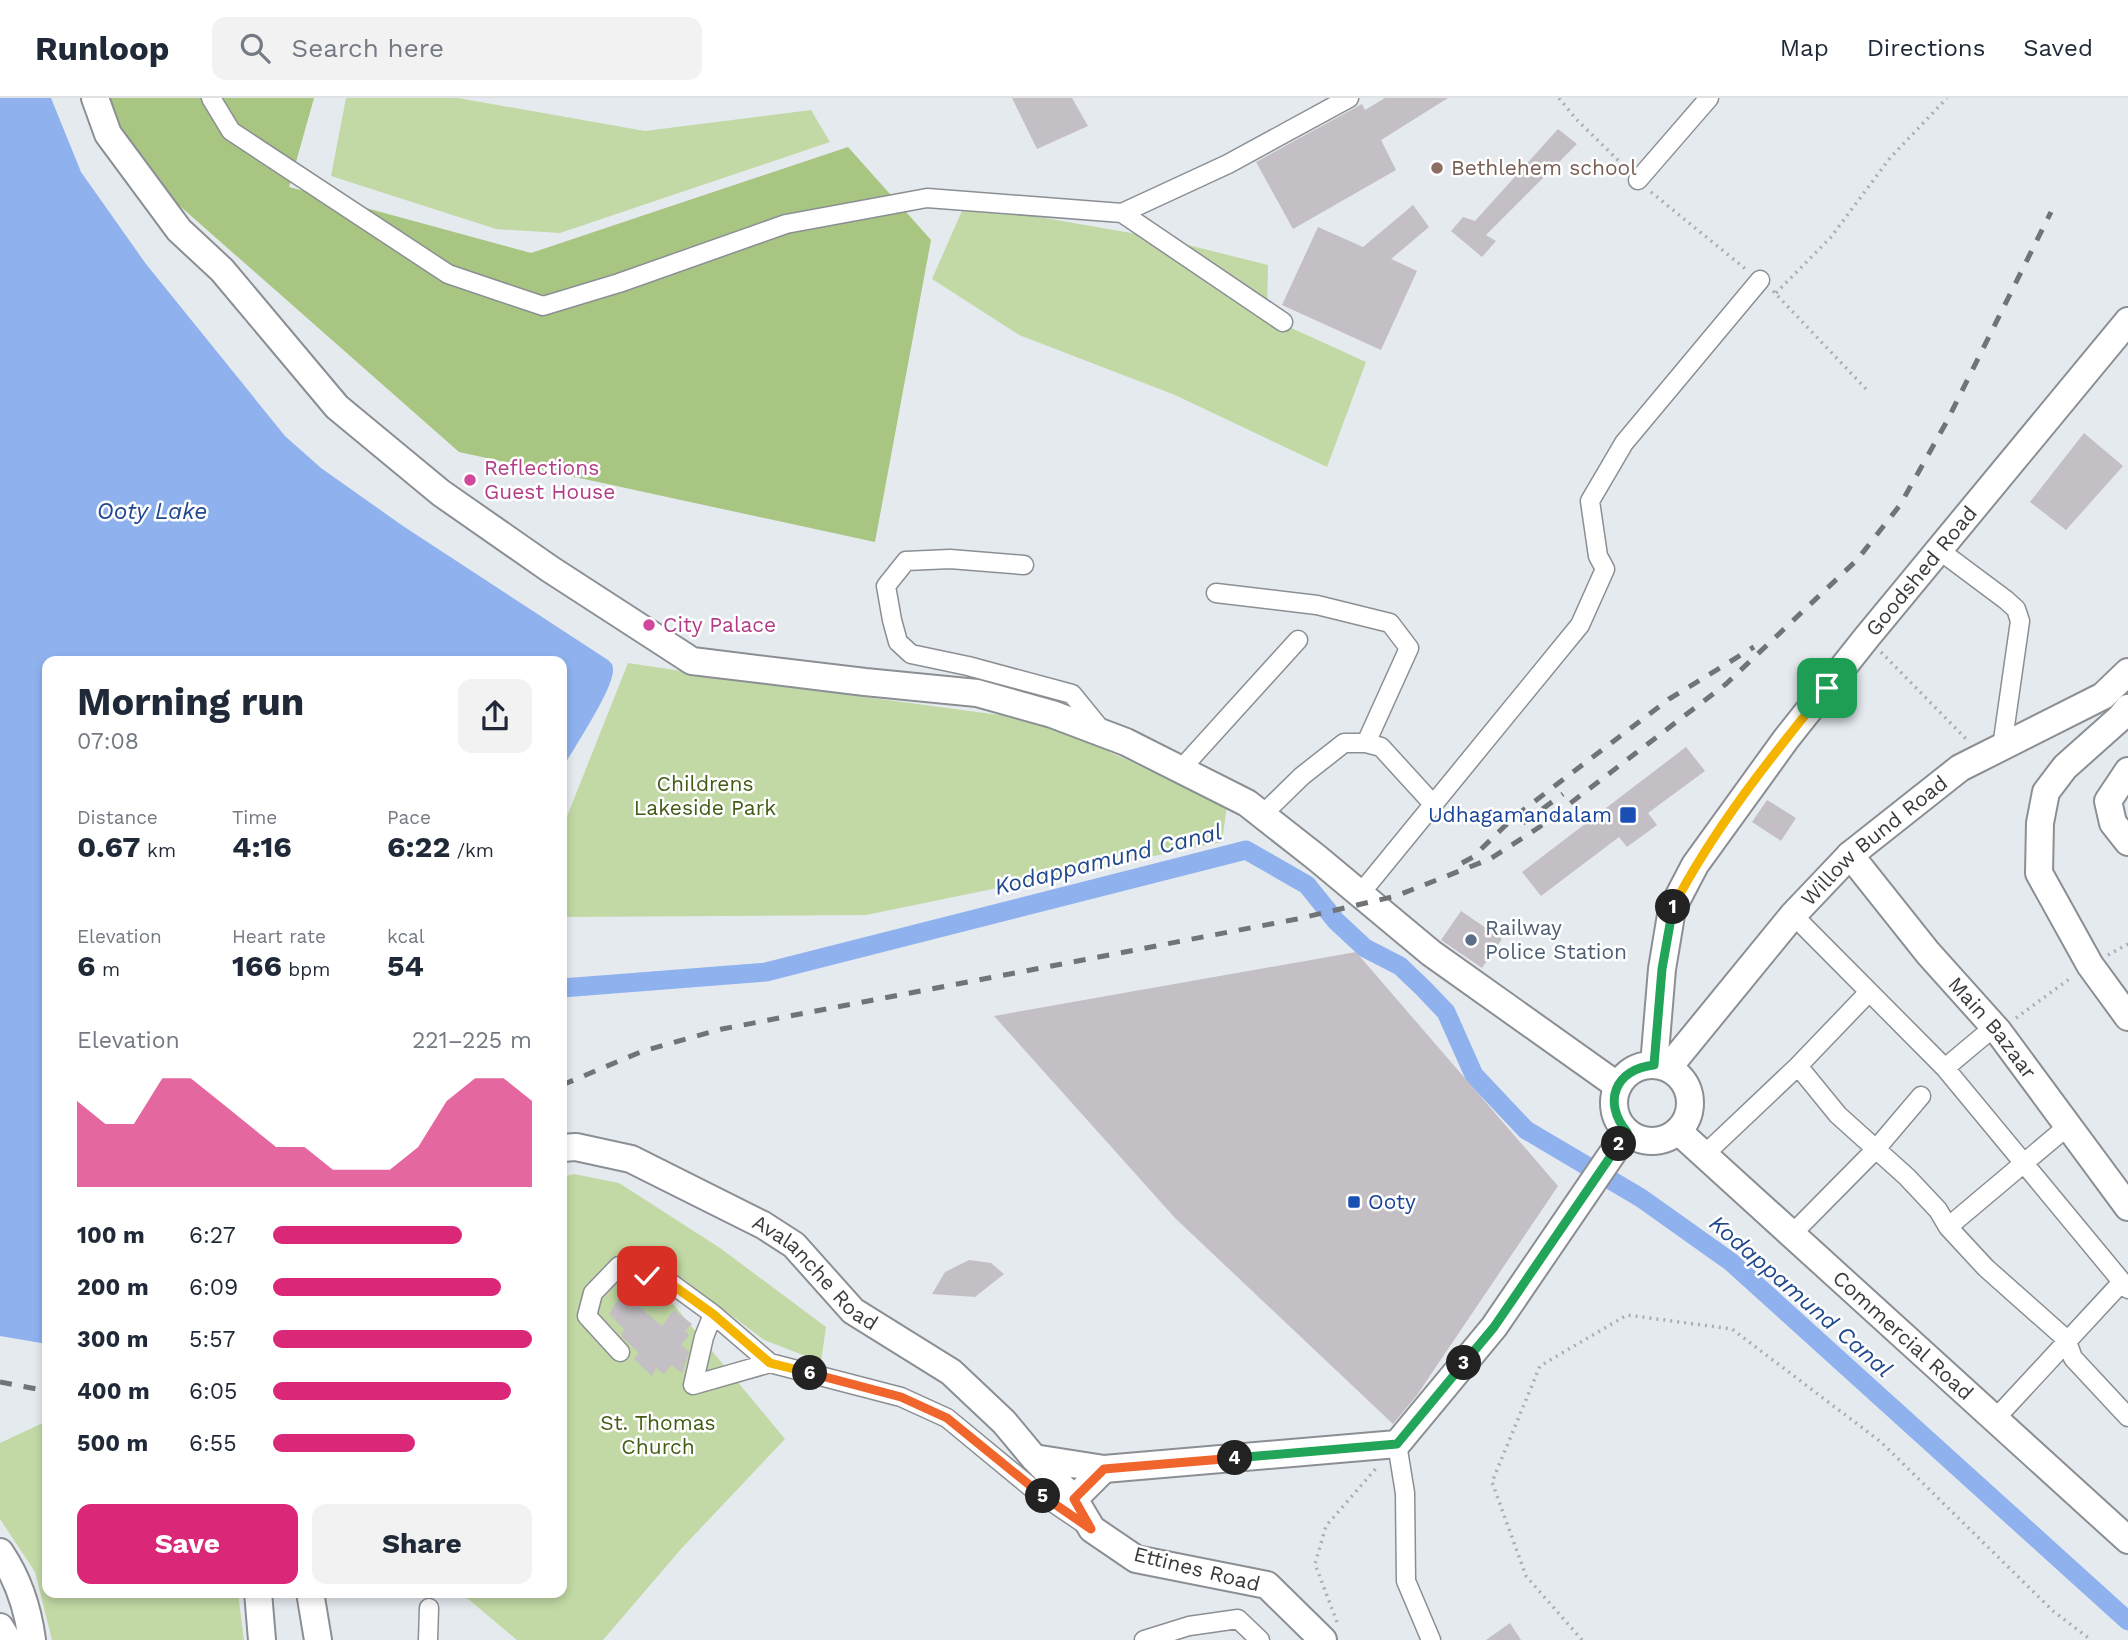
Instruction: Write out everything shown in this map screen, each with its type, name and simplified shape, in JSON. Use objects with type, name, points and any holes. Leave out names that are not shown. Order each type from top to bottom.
[{"type":"street","points":[[95,98],[108,134],[179,230],[222,270],[337,407],[441,493],[550,569],[692,661],[977,693],[1052,714],[1105,734],[1181,769],[1247,803],[1431,953],[1618,1086]]},
{"type":"street","points":[[211,98],[231,131],[449,274],[543,306],[619,283],[786,224],[927,198],[1122,213],[1228,164],[1349,98]]},
{"type":"street","points":[[1639,180],[1700,102]]},
{"type":"street","points":[[1122,213],[1283,322]]},
{"type":"street","points":[[1360,894],[1580,625],[1605,569],[1598,556],[1590,501],[1624,443],[1760,280]]},
{"type":"street","name":"Goodshed Road","points":[[1661,1067],[1662,969],[1672,909],[1695,865],[1786,739],[1867,637],[2128,321]]},
{"type":"street","points":[[1938,550],[2006,600],[2016,609],[2020,621],[1992,751]]},
{"type":"street","points":[[1024,565],[950,559],[906,561],[886,586],[898,642],[911,654],[1072,694],[1105,734]]},
{"type":"street","points":[[1216,593],[1317,605],[1390,623],[1409,648],[1366,743]]},
{"type":"street","points":[[1181,769],[1298,640]]},
{"type":"street","name":"Willow Bund Road","points":[[1661,1067],[1793,915],[1850,855],[1961,768],[2103,696],[2128,672]]},
{"type":"street","points":[[2128,708],[2065,767],[2046,792],[2040,823],[2039,873],[2090,965],[2128,1017]]},
{"type":"street","points":[[1262,815],[1302,776],[1344,743],[1366,743],[1381,747],[1433,804]]},
{"type":"street","points":[[2128,771],[2108,801],[2113,823],[2128,842]]},
{"type":"street","name":"Main Bazaar","points":[[1850,855],[1928,953],[1996,1029],[2128,1207]]},
{"type":"street","points":[[1793,915],[1945,1068],[2125,1286],[2067,1342],[1996,1418]]},
{"type":"street","points":[[1704,1154],[1798,1066],[1869,992]]},
{"type":"street","points":[[1945,1068],[1996,1029]]},
{"type":"street","points":[[1798,1066],[1838,1115],[1938,1210],[1948,1227],[1986,1268],[2039,1313],[2067,1342],[2073,1358],[2128,1417]]},
{"type":"street","points":[[1661,1067],[1678,1075],[1686,1085],[1689,1097],[1685,1121],[1678,1131],[1658,1140],[1636,1138],[1619,1122],[1614,1110],[1618,1086],[1632,1070],[1661,1067]]},
{"type":"street","points":[[1792,1234],[1876,1149],[1921,1096]]},
{"type":"street","points":[[1948,1227],[2068,1126]]},
{"type":"street","name":"Commercial Road","points":[[1678,1131],[2128,1540]]},
{"type":"street","points":[[1034,1458],[1104,1469],[1397,1444],[1494,1327],[1627,1132]]},
{"type":"street","name":"Avalanche Road","points":[[567,1148],[576,1147],[631,1159],[763,1226],[794,1245],[853,1311],[951,1372],[1004,1422],[1074,1499]]},
{"type":"street","points":[[620,1352],[587,1316],[593,1293],[619,1266],[671,1284],[713,1314],[770,1363],[901,1397],[947,1418],[1033,1489],[1091,1529]]},
{"type":"street","points":[[713,1314],[704,1337],[693,1385],[770,1363]]},
{"type":"street","points":[[1397,1444],[1405,1493],[1406,1581],[1431,1640]]},
{"type":"street","points":[[1074,1499],[1104,1469]]},
{"type":"street","name":"Ettines Road","points":[[1074,1499],[1091,1529],[1136,1559],[1267,1585],[1331,1634]]},
{"type":"street","points":[[0,1552],[10,1567],[26,1609],[32,1640]]},
{"type":"street","points":[[258,1598],[261,1640]]},
{"type":"street","points":[[311,1598],[318,1640]]},
{"type":"street","points":[[428,1640],[429,1608]]},
{"type":"street","points":[[1144,1640],[1189,1626],[1238,1619],[1260,1640]]},
{"type":"street","points":[[0,1628],[8,1640]]},
{"type":"path","points":[[1559,98],[1639,180],[1776,293],[1867,390]]},
{"type":"path","points":[[1776,293],[1831,237],[1890,158],[1947,98]]},
{"type":"path","points":[[1867,637],[1992,751]]},
{"type":"path","points":[[1996,1029],[2090,965],[2128,944]]},
{"type":"path","points":[[1581,1640],[1526,1576],[1492,1482],[1540,1366],[1626,1315],[1732,1329],[1881,1442],[2053,1611],[2091,1640]]},
{"type":"path","points":[[1331,1634],[1315,1564],[1326,1526],[1397,1444]]},
{"type":"green space","points":[[104,98],[314,98],[289,187],[531,253],[848,147],[931,240],[875,542],[459,452],[156,185]]},
{"type":"green space","points":[[346,98],[458,98],[645,131],[811,110],[830,142],[560,233],[496,229],[331,176]]},
{"type":"green space","points":[[965,204],[1160,238],[1268,265],[1267,317],[1366,362],[1327,467],[1175,395],[1019,335],[932,279]]},
{"type":"green space","name":"Childrens Lakeside Park","points":[[628,663],[1007,716],[1074,736],[1227,805],[1222,842],[866,915],[567,917],[567,816]]},
{"type":"green space","name":"St. Thomas Church","points":[[574,1174],[619,1183],[720,1248],[826,1327],[821,1362],[764,1340],[682,1278],[635,1258],[785,1439],[681,1549],[603,1640],[517,1640],[467,1598],[567,1598],[567,1176]]},
{"type":"green space","points":[[42,1423],[42,1598],[239,1598],[244,1640],[52,1640],[35,1572],[0,1519],[0,1443]]},
{"type":"water","name":"Ooty Lake","points":[[0,98],[51,98],[81,172],[146,264],[285,436],[321,468],[403,526],[608,660],[613,669],[612,678],[600,704],[567,760],[567,656],[42,656],[42,1343],[0,1336]]},
{"type":"building","points":[[1012,98],[1072,98],[1088,126],[1037,149]]},
{"type":"building","points":[[1385,98],[1448,98],[1381,140],[1396,170],[1293,229],[1256,162],[1362,104],[1365,110]]},
{"type":"building","points":[[1558,129],[1577,144],[1486,235],[1496,241],[1482,257],[1451,231],[1463,217],[1475,221]]},
{"type":"building","points":[[1413,205],[1429,227],[1391,259],[1417,271],[1381,350],[1282,305],[1318,227],[1363,247]]},
{"type":"building","points":[[2084,433],[2123,466],[2066,530],[2030,502]]},
{"type":"building","points":[[1686,747],[1705,771],[1648,813],[1657,825],[1627,847],[1619,837],[1541,896],[1522,872]]},
{"type":"building","points":[[1767,800],[1796,818],[1781,841],[1752,822]]},
{"type":"building","name":"Railway Police Station","points":[[1461,911],[1502,939],[1482,968],[1441,940]]},
{"type":"building","name":"Ooty","points":[[1356,952],[1558,1186],[1417,1395],[1393,1424],[1175,1218],[994,1016]]},
{"type":"building","points":[[969,1260],[991,1263],[1004,1274],[975,1297],[932,1294],[945,1272]]},
{"type":"building","points":[[629,1282],[645,1294],[638,1306],[662,1326],[674,1310],[692,1324],[685,1331],[689,1335],[681,1345],[689,1352],[682,1373],[671,1365],[664,1374],[656,1368],[652,1376],[634,1359],[639,1353],[621,1336],[624,1329],[609,1314]]},
{"type":"building","points":[[1510,1623],[1521,1640],[1486,1640]]},
{"type":"waterway","name":"Kodappamund Canal","points":[[567,988],[766,972],[1246,850],[1307,885],[1336,921],[1365,948],[1400,966],[1423,988],[1446,1012],[1474,1075],[1526,1130],[1641,1198],[1731,1262],[2128,1621]]},
{"type":"railway","points":[[567,1083],[643,1051],[722,1029],[1297,919],[1396,896],[1490,859],[1538,828],[1726,684],[1857,560],[1900,505],[1946,423],[2051,212]]},
{"type":"railway","points":[[1462,863],[1473,857],[1514,817],[1669,699],[1754,647]]},
{"type":"railway","points":[[1523,823],[1563,794]]},
{"type":"railway","points":[[0,1382],[42,1390]]},
{"type":"place","name":"Bethlehem school","points":[[1437,168]]},
{"type":"place","name":"Reflections Guest House","points":[[470,480]]},
{"type":"place","name":"City Palace","points":[[649,625]]},
{"type":"place","name":"Udhagamandalam","points":[[1628,815]]},
{"type":"place","name":"Railway Police Station","points":[[1471,940]]},
{"type":"place","name":"Ooty","points":[[1354,1202]]},
{"type":"route","points":[[647,1276],[671,1284],[713,1314],[770,1363],[901,1397],[947,1418],[1033,1489],[1091,1529],[1074,1499],[1104,1469],[1397,1444],[1494,1327],[1627,1132],[1614,1110],[1614,1098],[1618,1086],[1632,1070],[1654,1065],[1662,969],[1672,909],[1695,865],[1786,739],[1827,688]]}]
